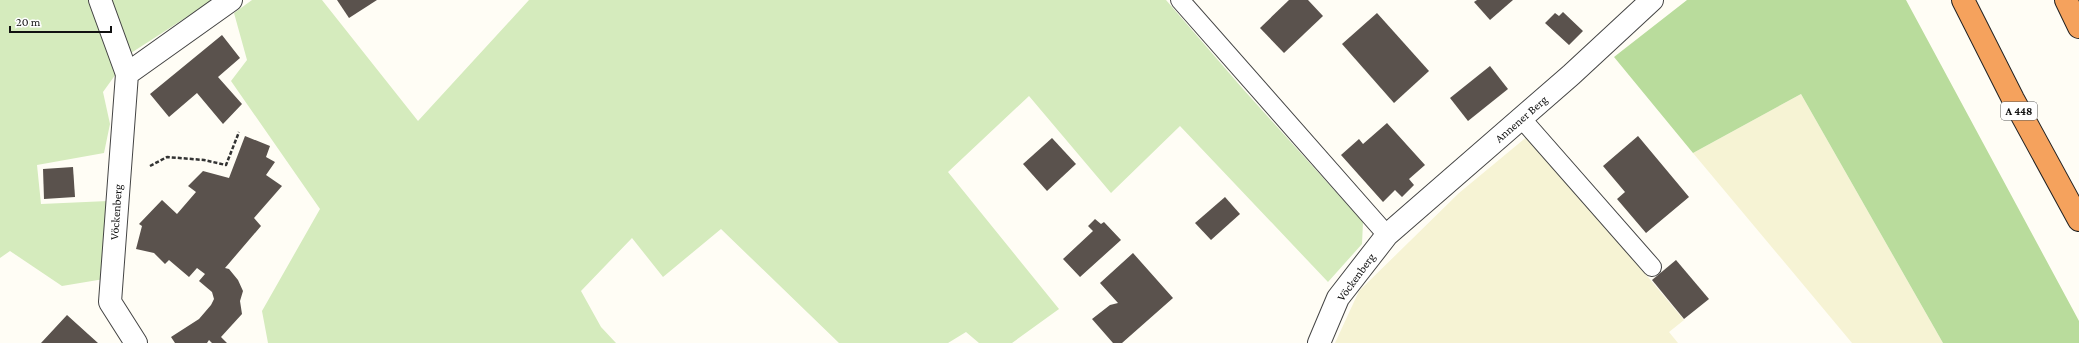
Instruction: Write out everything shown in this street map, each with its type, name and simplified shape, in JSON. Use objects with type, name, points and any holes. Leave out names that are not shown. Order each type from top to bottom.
[{"type":"highway","name":"A 448","points":[[1963,0],[2013,99],[2079,220]]},
{"type":"highway","points":[[2066,0],[2079,27]]},
{"type":"street","name":"Vöckenberg","points":[[100,0],[127,74],[110,302],[136,343]]},
{"type":"street","points":[[127,74],[231,0]]},
{"type":"street","name":"Annener Berg","points":[[1386,235],[1522,119],[1652,0]]},
{"type":"street","name":"Vöckenberg","points":[[1319,343],[1338,298],[1386,235]]},
{"type":"lane","points":[[1180,0],[1386,235]]},
{"type":"lane","points":[[1522,119],[1652,267]]},
{"type":"path","points":[[149,166],[168,157],[204,160],[226,166],[239,132]]},
{"type":"shaded area","points":[[1801,94],[1943,343],[1852,343],[1693,153]]},
{"type":"shaded area","points":[[1529,135],[1684,320],[1669,332],[1678,343],[1335,343],[1359,291],[1459,193]]},
{"type":"green space","points":[[0,0],[213,0],[131,53],[103,92],[110,124],[104,153],[37,165],[41,204],[108,201],[104,279],[62,286],[10,251],[0,258]]},
{"type":"green space","points":[[252,0],[322,0],[418,121],[529,0],[1166,0],[1243,89],[1363,222],[1362,244],[1328,282],[1180,126],[1111,193],[1029,96],[948,172],[1059,309],[1012,343],[979,343],[966,332],[948,343],[839,343],[721,229],[663,277],[632,238],[581,291],[601,327],[616,343],[268,343],[262,311],[320,209],[231,81],[247,60],[234,13]]},
{"type":"green space","points":[[1687,0],[1906,0],[2079,321],[2079,343],[1943,343],[1801,94],[1693,153],[1614,57]]},
{"type":"building","points":[[337,0],[377,0],[349,18]]},
{"type":"building","points":[[1289,0],[1308,0],[1323,16],[1284,53],[1260,28]]},
{"type":"building","points":[[1477,0],[1513,0],[1490,20],[1474,2]]},
{"type":"building","points":[[1563,12],[1583,31],[1569,45],[1545,23],[1555,13],[1559,16]]},
{"type":"building","points":[[1377,13],[1429,71],[1394,103],[1342,44]]},
{"type":"building","points":[[222,35],[240,58],[218,77],[242,104],[223,124],[197,93],[169,117],[150,94]]},
{"type":"building","points":[[1490,66],[1508,89],[1468,121],[1450,98]]},
{"type":"building","points":[[1387,123],[1425,165],[1409,179],[1414,185],[1402,197],[1395,190],[1383,202],[1341,155],[1359,139],[1363,144]]},
{"type":"building","points":[[245,136],[270,146],[266,157],[275,162],[266,175],[282,186],[254,218],[261,226],[225,268],[229,269],[238,280],[243,291],[240,301],[242,314],[221,337],[227,343],[212,343],[209,340],[207,343],[175,343],[171,337],[199,319],[211,305],[214,299],[212,292],[199,281],[205,274],[197,268],[189,277],[169,260],[165,264],[154,253],[136,249],[142,226],[139,224],[162,200],[177,214],[196,192],[188,186],[203,171],[229,178]]},
{"type":"building","points":[[1638,136],[1689,197],[1646,233],[1617,199],[1625,192],[1603,166]]},
{"type":"building","points":[[1052,138],[1076,164],[1047,191],[1023,164]]},
{"type":"building","points":[[73,167],[75,197],[44,199],[43,169]]},
{"type":"building","points":[[1225,197],[1240,214],[1211,240],[1195,223]]},
{"type":"building","points":[[1095,219],[1101,224],[1104,222],[1121,240],[1080,277],[1063,259],[1093,231],[1088,226]]},
{"type":"building","points":[[1133,253],[1173,298],[1122,343],[1113,343],[1092,319],[1110,305],[1118,303],[1100,283]]},
{"type":"building","points":[[1676,260],[1709,299],[1684,319],[1652,280]]},
{"type":"building","points":[[67,315],[88,334],[98,343],[41,343]]}]
